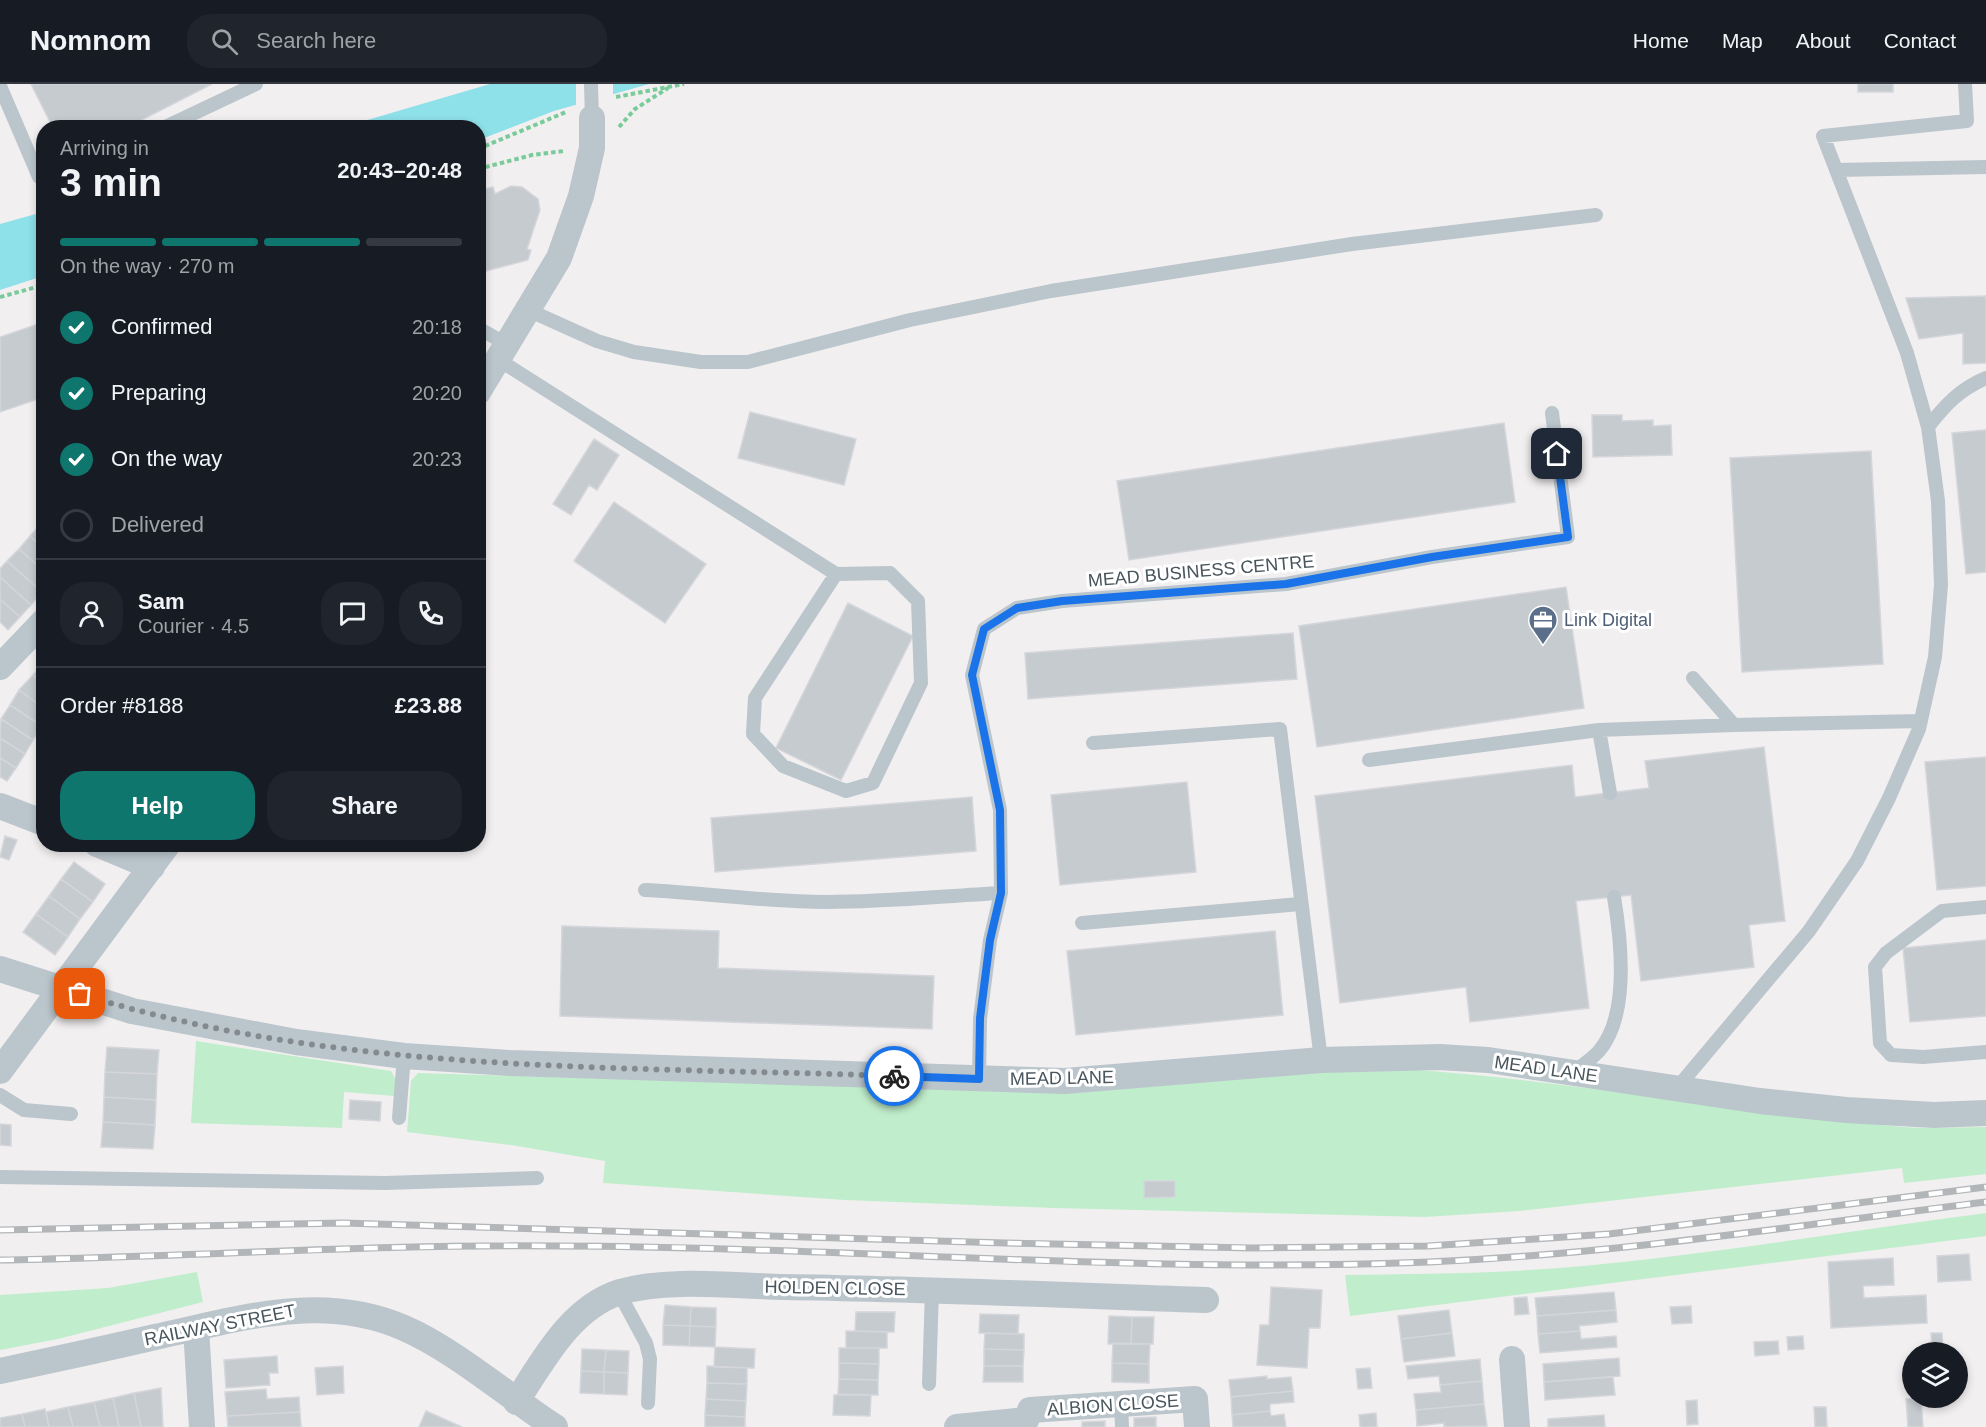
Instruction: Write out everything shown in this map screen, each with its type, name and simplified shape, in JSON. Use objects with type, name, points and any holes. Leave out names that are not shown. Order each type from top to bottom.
[{"type":"street","points":[[486,379],[559,258],[581,196],[592,148],[592,118]]},
{"type":"street","points":[[0,667],[36,629]]},
{"type":"street","points":[[0,806],[36,820]]},
{"type":"street","points":[[115,852],[152,867]]},
{"type":"street","points":[[0,1071],[162,852]]},
{"type":"street","name":"MEAD LANE","points":[[0,969],[132,1011],[296,1042],[404,1056],[510,1063],[1065,1081],[1321,1060],[1439,1057],[1488,1060],[1846,1110],[1934,1115],[1986,1113]]},
{"type":"street","name":"HOLDEN CLOSE","points":[[516,1402],[555,1342],[586,1310],[619,1293],[657,1286],[932,1290],[1206,1300]]},
{"type":"street","name":"RAILWAY STREET","points":[[0,1371],[275,1312],[309,1309],[375,1317],[406,1328],[555,1427]]},
{"type":"street","points":[[196,1328],[202,1427]]},
{"type":"street","points":[[1512,1359],[1517,1427]]},
{"type":"street","name":"ALBION CLOSE","points":[[957,1427],[1026,1420],[1030,1410],[1121,1415],[1195,1399],[1197,1427]]},
{"type":"lane","points":[[179,120],[256,84]]},
{"type":"lane","points":[[591,84],[592,118]]},
{"type":"lane","points":[[1677,1088],[1809,931],[1851,870],[1889,798],[1921,721],[1935,657],[1941,585],[1938,501],[1928,427],[1907,353],[1823,136],[1967,121],[1965,84]]},
{"type":"lane","points":[[0,86],[36,170]]},
{"type":"lane","points":[[1837,170],[1986,167]]},
{"type":"lane","points":[[528,310],[597,341],[634,352],[701,363],[748,362],[910,320],[1051,291],[1352,244],[1596,215]]},
{"type":"lane","points":[[486,336],[503,352],[836,574],[890,573],[918,602],[921,682],[873,783],[846,791],[783,766],[753,734],[755,698],[836,574]]},
{"type":"lane","points":[[1928,427],[1947,403],[1970,385],[1986,378]]},
{"type":"lane","name":"MEAD BUSINESS CENTRE","points":[[979,1079],[980,1018],[990,940],[1001,893],[1000,810],[972,675],[984,629],[1017,608],[1062,601],[1286,584],[1432,557],[1568,537],[1552,413]]},
{"type":"lane","points":[[1693,678],[1734,725]]},
{"type":"lane","points":[[1369,760],[1599,730],[1921,721]]},
{"type":"lane","points":[[1093,743],[1280,729],[1321,1060]]},
{"type":"lane","points":[[1599,730],[1610,793]]},
{"type":"lane","points":[[645,890],[695,892],[766,901],[829,902],[1001,893]]},
{"type":"lane","points":[[1574,1072],[1600,1049],[1612,1027],[1620,993],[1620,933],[1614,897]]},
{"type":"lane","points":[[1082,923],[1300,904]]},
{"type":"lane","points":[[1986,907],[1942,910],[1886,953],[1875,967],[1880,1043],[1891,1055],[1923,1057],[1986,1052]]},
{"type":"lane","points":[[399,1118],[404,1056]]},
{"type":"lane","points":[[0,1095],[24,1110],[71,1114]]},
{"type":"lane","points":[[0,1177],[385,1183],[537,1178]]},
{"type":"lane","points":[[929,1384],[932,1290]]},
{"type":"lane","points":[[619,1293],[646,1343],[650,1359],[648,1403]]},
{"type":"path","points":[[616,96],[684,84]]},
{"type":"path","points":[[486,145],[567,112]]},
{"type":"path","points":[[486,167],[532,155],[592,148]]},
{"type":"path","points":[[0,297],[36,287]]},
{"type":"green space","points":[[196,1041],[391,1071],[396,1080],[395,1096],[344,1092],[342,1128],[191,1123]]},
{"type":"green space","points":[[1404,1069],[1530,1081],[1841,1121],[1914,1128],[1986,1127],[1986,1174],[1904,1183],[1902,1168],[1519,1211],[1425,1217],[1053,1208],[845,1200],[603,1183],[605,1161],[511,1145],[407,1132],[411,1081],[418,1073],[1075,1093],[1335,1071]]},
{"type":"green space","points":[[1986,1213],[1986,1236],[1350,1316],[1345,1275],[1471,1273],[1573,1267],[1691,1254]]},
{"type":"green space","points":[[197,1272],[203,1302],[58,1339],[0,1350],[0,1295],[108,1288]]},
{"type":"water","points":[[490,84],[649,84],[554,111],[486,137],[486,120],[367,120]]},
{"type":"water","points":[[36,214],[36,278],[0,290],[0,224]]},
{"type":"pier","points":[[576,84],[613,84],[613,97],[576,107]]},
{"type":"building","points":[[31,84],[212,84],[142,120],[49,120]]},
{"type":"building","points":[[1858,84],[1893,84],[1893,92],[1858,92]]},
{"type":"building","points":[[511,186],[522,187],[538,199],[540,210],[527,249],[531,250],[528,260],[486,271],[486,189],[493,187],[495,194]]},
{"type":"building","points":[[1986,296],[1986,363],[1963,364],[1963,333],[1919,339],[1906,298]]},
{"type":"building","points":[[36,325],[36,400],[0,412],[0,337]]},
{"type":"building","points":[[750,412],[856,439],[844,485],[738,458]]},
{"type":"building","points":[[1592,415],[1622,415],[1622,421],[1653,420],[1653,426],[1671,425],[1672,455],[1593,457]]},
{"type":"building","points":[[1504,423],[1515,502],[1129,560],[1117,481]]},
{"type":"building","points":[[1986,430],[1986,572],[1966,574],[1952,433]]},
{"type":"building","points":[[594,439],[619,455],[597,490],[589,485],[571,515],[553,504]]},
{"type":"building","points":[[1871,451],[1883,664],[1742,672],[1730,458]]},
{"type":"building","points":[[614,502],[706,564],[665,623],[574,561]]},
{"type":"building","points":[[36,529],[36,542],[30,536]]},
{"type":"building","points":[[30,536],[36,542],[36,564],[19,549]]},
{"type":"building","points":[[19,549],[36,564],[36,587],[7,561]]},
{"type":"building","points":[[7,561],[36,587],[36,599],[31,605],[0,577],[0,569]]},
{"type":"building","points":[[0,577],[31,605],[20,617],[0,599]]},
{"type":"building","points":[[1566,587],[1584,708],[1317,747],[1299,626]]},
{"type":"building","points":[[0,599],[20,617],[8,630],[0,622]]},
{"type":"building","points":[[848,603],[913,636],[841,780],[776,748]]},
{"type":"building","points":[[1293,633],[1297,679],[1028,699],[1025,653]]},
{"type":"building","points":[[33,675],[36,677],[36,702],[19,690]]},
{"type":"building","points":[[19,690],[36,702],[36,722],[10,705]]},
{"type":"building","points":[[10,705],[36,722],[36,735],[33,740],[1,719]]},
{"type":"building","points":[[1,719],[33,740],[25,754],[0,738]]},
{"type":"building","points":[[0,738],[25,754],[16,768],[0,758]]},
{"type":"building","points":[[1764,747],[1785,921],[1749,925],[1754,967],[1641,981],[1631,895],[1576,901],[1589,1008],[1470,1022],[1466,987],[1340,1003],[1315,796],[1572,765],[1575,797],[1649,788],[1645,761]]},
{"type":"building","points":[[1986,757],[1986,886],[1937,890],[1925,762]]},
{"type":"building","points":[[0,758],[16,768],[7,781],[0,777]]},
{"type":"building","points":[[1187,782],[1196,872],[1060,885],[1051,795]]},
{"type":"building","points":[[972,797],[976,851],[715,872],[711,818]]},
{"type":"building","points":[[5,836],[17,840],[9,860],[0,857]]},
{"type":"building","points":[[74,862],[105,884],[93,902],[61,879]]},
{"type":"building","points":[[61,879],[93,902],[80,919],[49,896]]},
{"type":"building","points":[[49,896],[80,919],[68,937],[36,914]]},
{"type":"building","points":[[36,914],[68,937],[55,955],[23,932]]},
{"type":"building","points":[[562,926],[719,931],[718,968],[934,976],[932,1029],[560,1016]]},
{"type":"building","points":[[1275,931],[1283,1015],[1076,1035],[1067,951]]},
{"type":"building","points":[[1986,940],[1986,1016],[1910,1022],[1903,948]]},
{"type":"building","points":[[107,1047],[159,1050],[157,1074],[105,1072]]},
{"type":"building","points":[[105,1072],[157,1074],[156,1100],[104,1097]]},
{"type":"building","points":[[104,1097],[156,1100],[155,1125],[103,1122]]},
{"type":"building","points":[[350,1100],[381,1102],[380,1121],[349,1119]]},
{"type":"building","points":[[103,1122],[155,1125],[153,1149],[101,1147]]},
{"type":"building","points":[[0,1124],[11,1125],[11,1146],[0,1145]]},
{"type":"building","points":[[1144,1181],[1175,1181],[1175,1197],[1144,1198]]},
{"type":"building","points":[[1969,1254],[1971,1280],[1938,1282],[1937,1256]]},
{"type":"building","points":[[1893,1258],[1894,1285],[1863,1286],[1864,1298],[1926,1295],[1927,1323],[1831,1328],[1828,1262]]},
{"type":"building","points":[[1271,1287],[1322,1290],[1320,1328],[1309,1328],[1307,1368],[1257,1365],[1260,1325],[1269,1325]]},
{"type":"building","points":[[1614,1292],[1616,1310],[1537,1316],[1535,1298]]},
{"type":"building","points":[[1527,1297],[1529,1314],[1515,1315],[1514,1298]]},
{"type":"building","points":[[665,1305],[691,1307],[690,1326],[663,1325]]},
{"type":"building","points":[[1691,1306],[1692,1323],[1672,1324],[1670,1307]]},
{"type":"building","points":[[691,1307],[716,1308],[716,1327],[690,1326]]},
{"type":"building","points":[[1449,1310],[1452,1333],[1401,1339],[1398,1316]]},
{"type":"building","points":[[1616,1310],[1617,1322],[1579,1326],[1580,1331],[1538,1334],[1537,1316]]},
{"type":"building","points":[[856,1312],[895,1312],[894,1332],[855,1331]]},
{"type":"building","points":[[980,1314],[1019,1315],[1018,1334],[979,1333]]},
{"type":"building","points":[[1109,1316],[1132,1317],[1131,1344],[1108,1344]]},
{"type":"building","points":[[1132,1317],[1154,1317],[1153,1344],[1131,1344]]},
{"type":"building","points":[[663,1325],[690,1326],[689,1346],[663,1345]]},
{"type":"building","points":[[690,1326],[716,1327],[715,1347],[689,1346]]},
{"type":"building","points":[[846,1331],[887,1332],[887,1348],[846,1348]]},
{"type":"building","points":[[1580,1331],[1581,1339],[1616,1336],[1617,1347],[1540,1353],[1538,1334]]},
{"type":"building","points":[[985,1333],[1024,1334],[1024,1350],[984,1349]]},
{"type":"building","points":[[1452,1333],[1455,1356],[1404,1362],[1401,1339]]},
{"type":"building","points":[[1931,1333],[1942,1333],[1943,1342],[1932,1342]]},
{"type":"building","points":[[1803,1336],[1804,1349],[1788,1350],[1787,1337]]},
{"type":"building","points":[[1778,1341],[1779,1354],[1755,1356],[1754,1342]]},
{"type":"building","points":[[1113,1343],[1150,1344],[1149,1364],[1112,1363]]},
{"type":"building","points":[[715,1347],[755,1349],[754,1368],[714,1367]]},
{"type":"building","points":[[839,1348],[879,1348],[879,1364],[839,1363]]},
{"type":"building","points":[[582,1349],[606,1350],[604,1372],[581,1371]]},
{"type":"building","points":[[984,1349],[1024,1350],[1023,1366],[984,1366]]},
{"type":"building","points":[[606,1350],[629,1351],[628,1373],[604,1372]]},
{"type":"building","points":[[277,1356],[278,1373],[269,1373],[270,1385],[226,1388],[224,1360]]},
{"type":"building","points":[[1619,1358],[1620,1376],[1544,1382],[1543,1364]]},
{"type":"building","points":[[1480,1359],[1482,1381],[1440,1385],[1439,1376],[1408,1379],[1406,1366]]},
{"type":"building","points":[[839,1363],[879,1364],[878,1380],[839,1379]]},
{"type":"building","points":[[1112,1363],[1149,1364],[1149,1383],[1112,1382]]},
{"type":"building","points":[[343,1366],[344,1393],[317,1395],[315,1368]]},
{"type":"building","points":[[707,1366],[747,1368],[747,1384],[707,1383]]},
{"type":"building","points":[[984,1366],[1023,1366],[1023,1382],[983,1382]]},
{"type":"building","points":[[1370,1368],[1372,1388],[1358,1389],[1356,1369]]},
{"type":"building","points":[[581,1371],[604,1372],[604,1394],[580,1393]]},
{"type":"building","points":[[604,1372],[628,1373],[627,1395],[604,1394]]},
{"type":"building","points":[[1267,1376],[1267,1379],[1291,1377],[1293,1391],[1231,1397],[1229,1380]]},
{"type":"building","points":[[1613,1377],[1615,1395],[1545,1400],[1544,1382]]},
{"type":"building","points":[[839,1379],[878,1380],[878,1395],[838,1394]]},
{"type":"building","points":[[1482,1381],[1484,1404],[1416,1410],[1414,1394],[1441,1392],[1440,1385]]},
{"type":"building","points":[[707,1383],[747,1384],[746,1401],[706,1399]]},
{"type":"building","points":[[161,1388],[163,1427],[141,1427],[134,1393]]},
{"type":"building","points":[[266,1389],[267,1399],[299,1397],[300,1412],[227,1416],[225,1392]]},
{"type":"building","points":[[1293,1391],[1294,1402],[1270,1404],[1270,1411],[1232,1415],[1231,1397]]},
{"type":"building","points":[[134,1393],[141,1427],[119,1427],[113,1398]]},
{"type":"building","points":[[834,1395],[871,1395],[870,1416],[833,1415]]},
{"type":"building","points":[[113,1398],[119,1427],[100,1427],[94,1402]]},
{"type":"building","points":[[706,1399],[746,1401],[745,1417],[705,1415]]},
{"type":"building","points":[[1697,1400],[1698,1424],[1687,1425],[1686,1401]]},
{"type":"building","points":[[94,1402],[100,1427],[73,1427],[68,1407]]},
{"type":"building","points":[[1484,1404],[1487,1426],[1444,1427],[1444,1423],[1417,1426],[1416,1410]]},
{"type":"building","points":[[68,1407],[73,1427],[49,1427],[46,1412]]},
{"type":"building","points":[[1814,1407],[1826,1407],[1827,1427],[1815,1427]]},
{"type":"building","points":[[1907,1408],[1922,1408],[1923,1427],[1908,1427]]},
{"type":"building","points":[[45,1409],[49,1427],[25,1427],[22,1414]]},
{"type":"building","points":[[426,1411],[462,1427],[419,1427]]},
{"type":"building","points":[[1270,1411],[1271,1416],[1284,1414],[1286,1427],[1233,1427],[1232,1415]]},
{"type":"building","points":[[300,1412],[301,1427],[228,1427],[227,1416]]},
{"type":"building","points":[[1376,1413],[1377,1427],[1360,1427],[1359,1415]]},
{"type":"building","points":[[22,1414],[25,1427],[0,1427],[0,1418]]},
{"type":"building","points":[[705,1415],[745,1417],[745,1427],[705,1427]]},
{"type":"building","points":[[1604,1415],[1605,1427],[1548,1427],[1548,1419]]},
{"type":"building","points":[[1156,1417],[1156,1427],[1134,1427],[1134,1418]]},
{"type":"building","points":[[1105,1421],[1105,1427],[1082,1427],[1082,1422]]},
{"type":"railway","points":[[0,1230],[343,1223],[1005,1243],[1253,1248],[1428,1246],[1609,1234],[1986,1187]]},
{"type":"railway","points":[[0,1260],[420,1247],[560,1246],[669,1247],[1212,1265],[1429,1262],[1639,1246],[1986,1202]]},
{"type":"way so far","points":[[80,994],[132,1011],[211,1027],[296,1042],[404,1056],[510,1063],[894,1076]]},
{"type":"place","name":"Link Digital","points":[[1543,646]]},
{"type":"route","points":[[894,1076],[979,1079],[980,1018],[990,940],[1001,893],[1000,810],[972,675],[984,629],[1017,608],[1062,601],[1168,595],[1286,584],[1432,557],[1568,537],[1557,454]]}]
